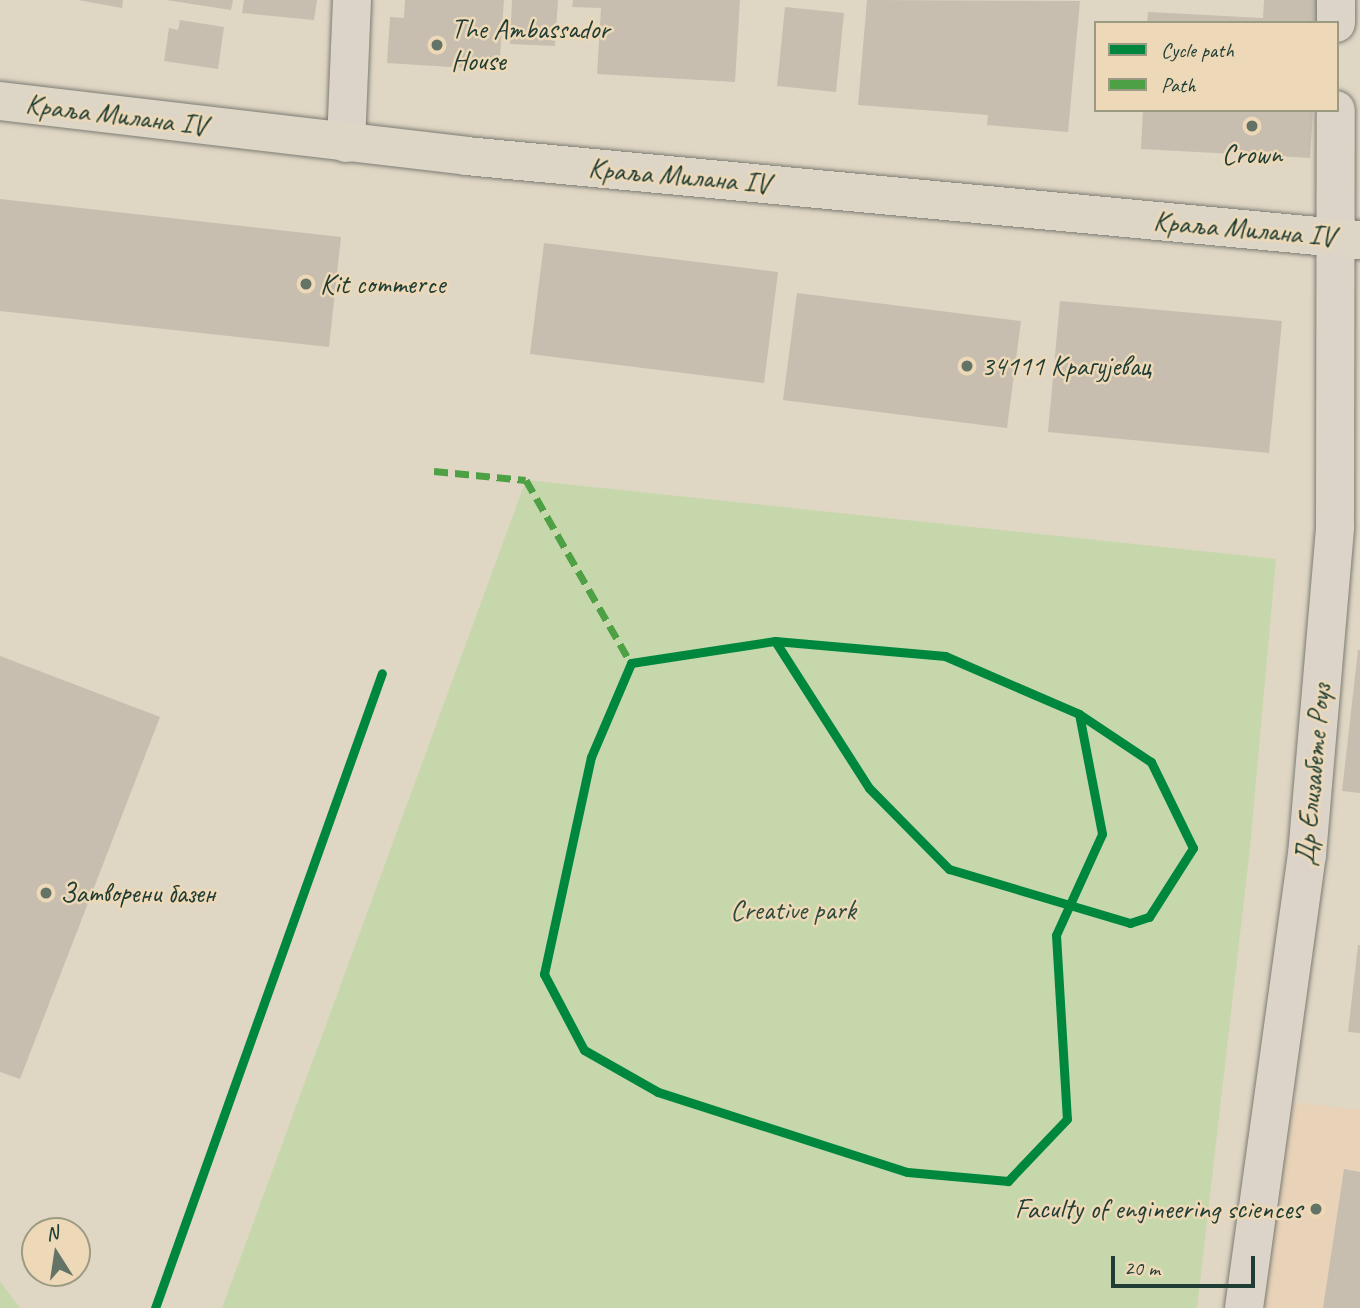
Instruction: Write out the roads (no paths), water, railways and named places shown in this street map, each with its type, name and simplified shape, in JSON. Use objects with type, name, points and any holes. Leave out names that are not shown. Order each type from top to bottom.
[{"type":"main road","name":"Краља Милана IV","points":[[0,101],[346,143],[1347,239]]},
{"type":"street","points":[[346,143],[352,0]]},
{"type":"street","points":[[1336,0],[1336,21]]},
{"type":"street","name":"Др Елизабете Роуз","points":[[1244,1308],[1307,855],[1335,527],[1347,239],[1336,112]]},
{"type":"place","name":"The Ambassador House","points":[[437,45]]},
{"type":"place","name":"Crown","points":[[1252,126]]},
{"type":"place","name":"Kit commerce","points":[[306,284]]},
{"type":"place","name":"34111 Крагујевац","points":[[967,366]]},
{"type":"place","name":"Затворени базен","points":[[46,893]]},
{"type":"place","name":"Faculty of engineering sciences","points":[[1316,1209]]},
{"type":"park label","name":"Creative park","points":[[793,910]]}]
